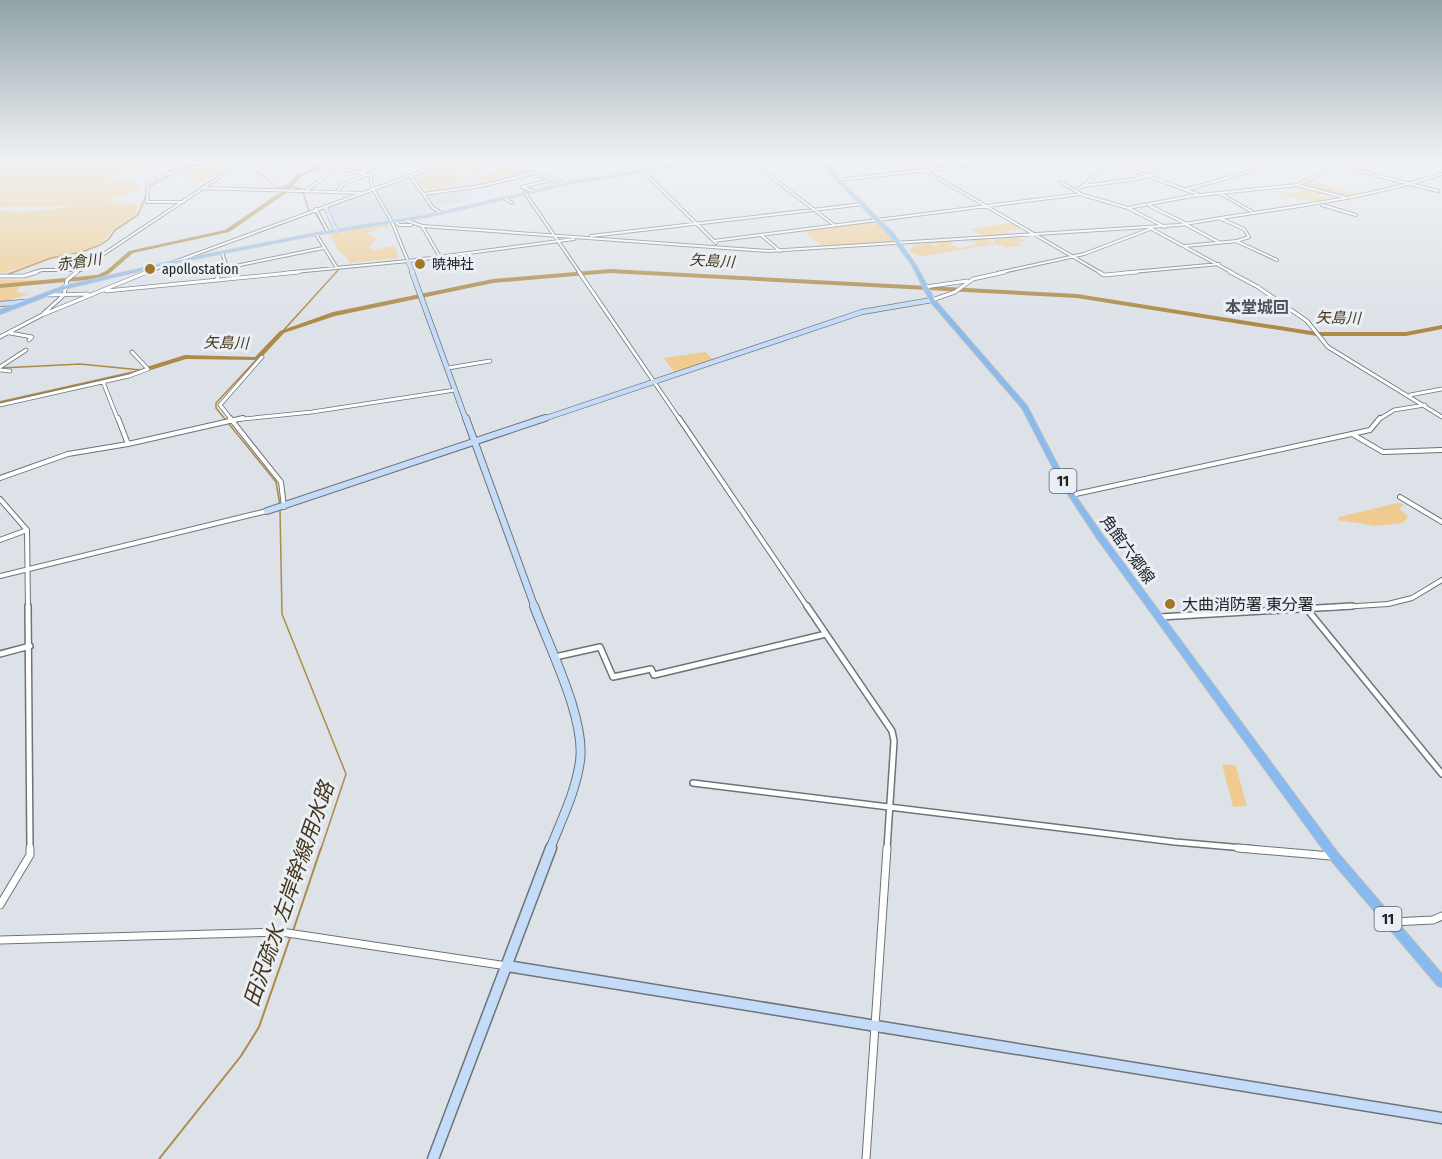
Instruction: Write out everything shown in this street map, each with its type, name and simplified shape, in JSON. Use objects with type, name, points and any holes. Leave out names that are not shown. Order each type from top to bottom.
[{"type":"main road","points":[[0,312],[67,283],[316,234],[442,213]]},
{"type":"main road","name":"角館六郷線","points":[[871,213],[898,243],[932,300],[1025,407],[1071,495],[1334,856],[1442,982]]},
{"type":"street","points":[[42,315],[64,295],[67,283],[81,270],[167,213]]},
{"type":"street","points":[[0,337],[42,315],[95,293],[305,213]]},
{"type":"street","points":[[318,213],[328,232]]},
{"type":"street","points":[[329,213],[336,231]]},
{"type":"street","points":[[389,213],[422,296],[553,657],[576,723],[582,749],[573,787],[434,1159]]},
{"type":"street","points":[[539,213],[892,731],[894,741],[866,1159]]},
{"type":"street","points":[[685,213],[721,248]]},
{"type":"street","points":[[48,296],[408,261],[579,237],[781,213]]},
{"type":"street","points":[[818,213],[834,225]]},
{"type":"street","points":[[714,241],[931,213]]},
{"type":"street","points":[[997,213],[1106,276],[1219,264]]},
{"type":"street","points":[[1138,213],[1165,227]]},
{"type":"street","points":[[1164,213],[1220,243]]},
{"type":"street","points":[[394,222],[399,225],[780,251],[1165,227],[1247,213]]},
{"type":"street","points":[[1350,213],[1356,215]]},
{"type":"street","points":[[1185,246],[1236,241],[1249,237],[1245,229],[1218,218]]},
{"type":"street","points":[[405,220],[417,225]]},
{"type":"street","points":[[422,226],[440,257]]},
{"type":"street","points":[[926,288],[968,281],[1072,257],[1151,228],[1219,264],[1298,315],[1328,347],[1410,395],[1442,417]]},
{"type":"street","points":[[316,234],[336,268]]},
{"type":"street","points":[[761,235],[780,251]]},
{"type":"street","points":[[1236,241],[1277,260]]},
{"type":"street","points":[[225,268],[323,248]]},
{"type":"street","points":[[216,280],[225,268],[226,261],[222,253]]},
{"type":"street","points":[[184,260],[193,269]]},
{"type":"street","points":[[0,276],[24,276],[42,270],[81,270]]},
{"type":"street","points":[[197,277],[200,282]]},
{"type":"street","points":[[0,576],[284,507],[862,312],[932,300],[956,290],[968,281]]},
{"type":"street","points":[[0,304],[11,301],[24,302]]},
{"type":"street","points":[[10,333],[32,337],[28,340]]},
{"type":"street","points":[[0,368],[26,350]]},
{"type":"street","points":[[0,405],[139,374],[148,367],[132,352]]},
{"type":"street","points":[[262,357],[220,402],[220,408],[281,482],[284,507]]},
{"type":"street","points":[[447,368],[490,361]]},
{"type":"street","points":[[0,368],[10,371]]},
{"type":"street","points":[[103,382],[128,444]]},
{"type":"street","points":[[1410,395],[1442,389]]},
{"type":"street","points":[[0,478],[68,454],[128,444],[230,420],[271,414],[312,412],[455,390]]},
{"type":"street","points":[[1071,495],[1370,430],[1375,420],[1397,407],[1425,405]]},
{"type":"street","points":[[1352,434],[1383,452],[1442,450]]},
{"type":"street","points":[[1400,497],[1442,522]]},
{"type":"street","points":[[0,499],[27,530],[30,646],[30,855],[0,905]]},
{"type":"street","points":[[0,540],[27,530]]},
{"type":"street","points":[[1160,617],[1401,602],[1442,580]]},
{"type":"street","points":[[1306,608],[1442,774]]},
{"type":"street","points":[[553,657],[600,647],[613,677],[651,669],[654,675],[826,634]]},
{"type":"street","points":[[0,654],[30,646]]},
{"type":"street","points":[[693,783],[1175,842],[1334,856]]},
{"type":"street","points":[[1389,922],[1433,920],[1442,916]]},
{"type":"street","points":[[0,940],[285,932],[1442,1118]]},
{"type":"shaded area","points":[[0,213],[136,213],[113,229],[102,242],[85,251],[0,273]]},
{"type":"shaded area","points":[[331,213],[437,213],[436,214],[338,229]]},
{"type":"shaded area","points":[[879,222],[896,242],[823,247],[804,231]]},
{"type":"shaded area","points":[[388,223],[389,229],[383,227],[368,233],[377,239],[369,247],[372,250],[395,246],[398,258],[350,263],[346,256],[339,252],[328,232]]},
{"type":"shaded area","points":[[1011,223],[1021,229],[1005,231],[1014,235],[1008,236],[994,232],[1000,237],[988,238],[970,229]]},
{"type":"shaded area","points":[[1020,238],[1025,241],[1019,242],[1023,245],[1007,248],[996,244],[922,256],[909,252],[914,245],[931,243],[934,246],[938,245],[934,242],[950,241],[953,243],[949,245],[959,248],[977,244],[971,240],[988,239],[993,244],[995,239]]},
{"type":"shaded area","points":[[0,280],[64,280],[19,287],[16,292],[29,294],[0,303]]},
{"type":"shaded area","points":[[705,352],[714,360],[675,373],[664,358]]},
{"type":"shaded area","points":[[1397,503],[1404,504],[1399,509],[1408,516],[1403,523],[1375,526],[1338,520],[1339,517]]},
{"type":"shaded area","points":[[1222,764],[1236,766],[1247,806],[1233,807]]},
{"type":"waterway","points":[[6,275],[51,258],[82,252],[100,245],[109,239],[115,230],[139,213]]},
{"type":"waterway","name":"赤倉川","points":[[0,286],[98,277],[108,272],[131,252],[227,231],[253,213]]},
{"type":"waterway","name":"田沢疏水 左岸幹線用水路","points":[[316,213],[326,231]]},
{"type":"waterway","name":"田沢疏水 左岸幹線用水路","points":[[282,332],[340,268]]},
{"type":"waterway","name":"矢島川","points":[[0,403],[136,373],[185,357],[257,359],[282,332],[333,314],[493,281],[610,271],[1077,296],[1317,334],[1406,334],[1442,327]]},
{"type":"waterway","name":"田沢疏水 左岸幹線用水路","points":[[257,359],[216,403],[216,408],[276,482],[280,505]]},
{"type":"waterway","points":[[1,368],[80,364],[141,370]]},
{"type":"waterway","name":"田沢疏水 左岸幹線用水路","points":[[280,510],[282,614],[346,774],[321,849]]},
{"type":"waterway","name":"田沢疏水 左岸幹線用水路","points":[[293,931],[321,848]]},
{"type":"waterway","name":"田沢疏水 左岸幹線用水路","points":[[159,1159],[241,1056],[259,1027],[291,935]]},
{"type":"place","name":"暁神社","points":[[420,264]]},
{"type":"place","name":"apollostation","points":[[150,269]]},
{"type":"place","name":"大曲消防署 東分署","points":[[1170,604]]},
{"type":"district","name":"本堂城回","points":[[1257,307]]}]
